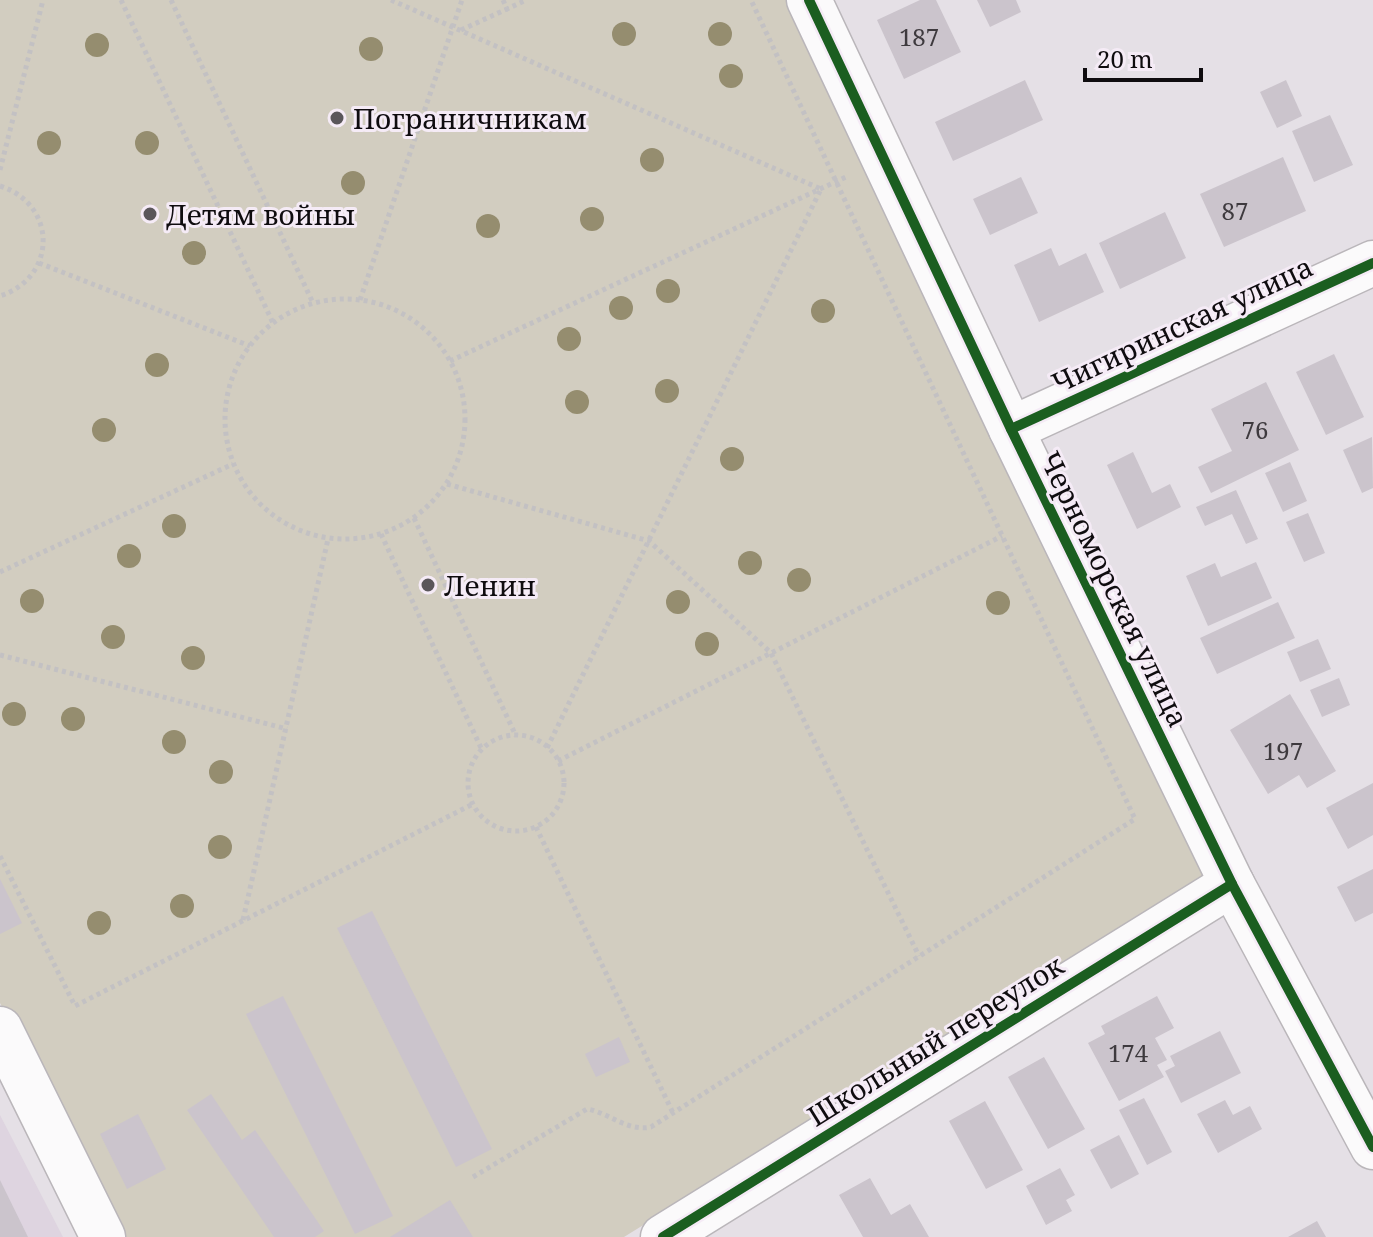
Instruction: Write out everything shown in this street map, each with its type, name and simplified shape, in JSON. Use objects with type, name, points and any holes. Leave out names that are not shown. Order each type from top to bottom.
[{"type":"street","name":"Черноморская улица","points":[[809,0],[1011,429],[1232,884],[1373,1147]]},
{"type":"street","name":"Чигиринская улица","points":[[1011,429],[1373,263]]},
{"type":"street","name":"Школьный переулок","points":[[663,1237],[1232,884]]},
{"type":"street","points":[[0,1029],[103,1237]]},
{"type":"path","points":[[0,170],[43,0]]},
{"type":"path","points":[[121,0],[273,323]]},
{"type":"path","points":[[171,0],[313,303]]},
{"type":"path","points":[[391,0],[821,189]]},
{"type":"path","points":[[360,300],[462,0]]},
{"type":"path","points":[[503,0],[507,9]]},
{"type":"path","points":[[461,30],[526,0]]},
{"type":"path","points":[[473,1177],[587,1109],[600,1111],[627,1126],[640,1129],[651,1127],[1135,819],[751,0]]},
{"type":"path","points":[[450,361],[836,182]]},
{"type":"path","points":[[0,186],[13,190],[26,200],[37,214],[43,229],[39,263],[31,277],[18,289],[0,296]]},
{"type":"path","points":[[547,748],[821,189]]},
{"type":"path","points":[[39,263],[250,346]]},
{"type":"path","points":[[336,299],[360,300],[387,307],[413,320],[434,339],[450,361],[460,385],[465,410],[464,436],[458,461],[447,484],[432,503],[414,518],[381,534],[355,539],[328,538],[298,530],[271,514],[249,491],[233,464],[226,434],[226,403],[234,373],[250,346],[273,323],[313,303],[336,299]]},
{"type":"path","points":[[0,572],[233,464]]},
{"type":"path","points":[[447,484],[649,541],[771,653],[919,956]]},
{"type":"path","points":[[414,518],[516,736]]},
{"type":"path","points":[[381,534],[482,750]]},
{"type":"path","points":[[558,761],[1002,536]]},
{"type":"path","points":[[243,920],[328,538]]},
{"type":"path","points":[[0,655],[287,729]]},
{"type":"path","points":[[516,736],[533,739],[547,748],[558,761],[563,777],[562,794],[550,817],[536,827],[518,831],[500,829],[484,819],[473,804],[468,785],[471,766],[482,750],[501,738],[516,736]]},
{"type":"path","points":[[0,856],[75,1006],[473,804]]},
{"type":"path","points":[[536,827],[673,1113]]},
{"type":"shaded area","points":[[0,0],[786,0],[1209,875],[624,1237],[117,1237],[0,1003]]},
{"type":"shaded area","points":[[0,1115],[63,1237],[0,1237]]},
{"type":"building","points":[[920,0],[936,0],[961,52],[904,79],[877,20]]},
{"type":"building","points":[[977,0],[1016,0],[1021,12],[990,27]]},
{"type":"building","points":[[1025,80],[1043,120],[953,161],[935,122]]},
{"type":"building","points":[[1286,80],[1302,116],[1277,128],[1260,92]]},
{"type":"building","points":[[1330,115],[1353,165],[1314,182],[1292,131]]},
{"type":"building","points":[[1283,157],[1306,211],[1224,247],[1200,194]]},
{"type":"building","points":[[1021,177],[1038,213],[990,235],[973,199]]},
{"type":"building","points":[[1165,212],[1186,258],[1120,289],[1099,243]]},
{"type":"building","points":[[1051,248],[1059,266],[1086,253],[1104,292],[1039,322],[1014,265]]},
{"type":"building","points":[[1334,354],[1364,417],[1326,435],[1296,372]]},
{"type":"building","points":[[1266,382],[1299,450],[1211,493],[1198,467],[1232,451],[1211,409]]},
{"type":"building","points":[[1372,437],[1373,488],[1362,493],[1343,450]]},
{"type":"building","points":[[1133,452],[1152,493],[1170,484],[1181,507],[1137,529],[1107,465]]},
{"type":"building","points":[[1290,462],[1307,501],[1283,512],[1265,473]]},
{"type":"building","points":[[1236,490],[1258,539],[1246,544],[1232,514],[1205,526],[1196,507]]},
{"type":"building","points":[[1308,513],[1325,553],[1304,562],[1286,522]]},
{"type":"building","points":[[1256,562],[1272,598],[1208,626],[1186,576],[1215,563],[1221,577]]},
{"type":"building","points":[[1278,602],[1295,638],[1217,674],[1200,638]]},
{"type":"building","points":[[1318,639],[1331,669],[1300,682],[1287,652]]},
{"type":"building","points":[[1339,678],[1350,705],[1322,717],[1310,690]]},
{"type":"building","points":[[1290,694],[1336,771],[1307,788],[1299,775],[1268,794],[1230,730]]},
{"type":"building","points":[[1373,783],[1373,835],[1348,849],[1326,808]]},
{"type":"building","points":[[1373,869],[1373,913],[1355,922],[1337,887]]},
{"type":"building","points":[[0,879],[22,923],[0,934]]},
{"type":"building","points":[[372,911],[492,1149],[456,1167],[337,928]]},
{"type":"building","points":[[283,996],[393,1216],[355,1234],[246,1014]]},
{"type":"building","points":[[1157,996],[1174,1028],[1155,1038],[1167,1060],[1157,1065],[1164,1077],[1119,1101],[1088,1043],[1105,1034],[1101,1026]]},
{"type":"building","points":[[1220,1031],[1241,1073],[1181,1103],[1165,1071],[1175,1066],[1170,1056]]},
{"type":"building","points":[[619,1037],[630,1062],[596,1077],[585,1054]]},
{"type":"building","points":[[1044,1057],[1085,1129],[1048,1149],[1008,1077]]},
{"type":"building","points":[[211,1094],[242,1140],[255,1130],[324,1231],[315,1237],[274,1237],[187,1110]]},
{"type":"building","points":[[1144,1098],[1172,1152],[1147,1165],[1119,1110]]},
{"type":"building","points":[[1225,1100],[1233,1115],[1250,1106],[1262,1129],[1218,1153],[1197,1114]]},
{"type":"building","points":[[985,1101],[1023,1170],[986,1189],[949,1121]]},
{"type":"building","points":[[138,1114],[166,1169],[127,1189],[100,1134]]},
{"type":"building","points":[[1119,1135],[1139,1174],[1111,1189],[1090,1150]]},
{"type":"building","points":[[1060,1168],[1075,1195],[1066,1200],[1072,1211],[1046,1225],[1026,1186]]},
{"type":"building","points":[[870,1178],[891,1215],[910,1204],[929,1237],[863,1237],[839,1195]]},
{"type":"building","points":[[0,1180],[28,1237],[0,1237]]},
{"type":"building","points":[[450,1200],[473,1237],[390,1237]]},
{"type":"building","points":[[1317,1221],[1326,1237],[1288,1237]]},
{"type":"cycle path","points":[[809,0],[1011,429],[1232,884],[1373,1147]]},
{"type":"cycle path","points":[[1011,429],[1373,263]]},
{"type":"cycle path","points":[[663,1237],[1232,884]]},
{"type":"place","name":"Пограничникам","points":[[337,118]]},
{"type":"place","name":"Детям войны","points":[[150,214]]},
{"type":"place","name":"Ленин","points":[[428,585]]}]
